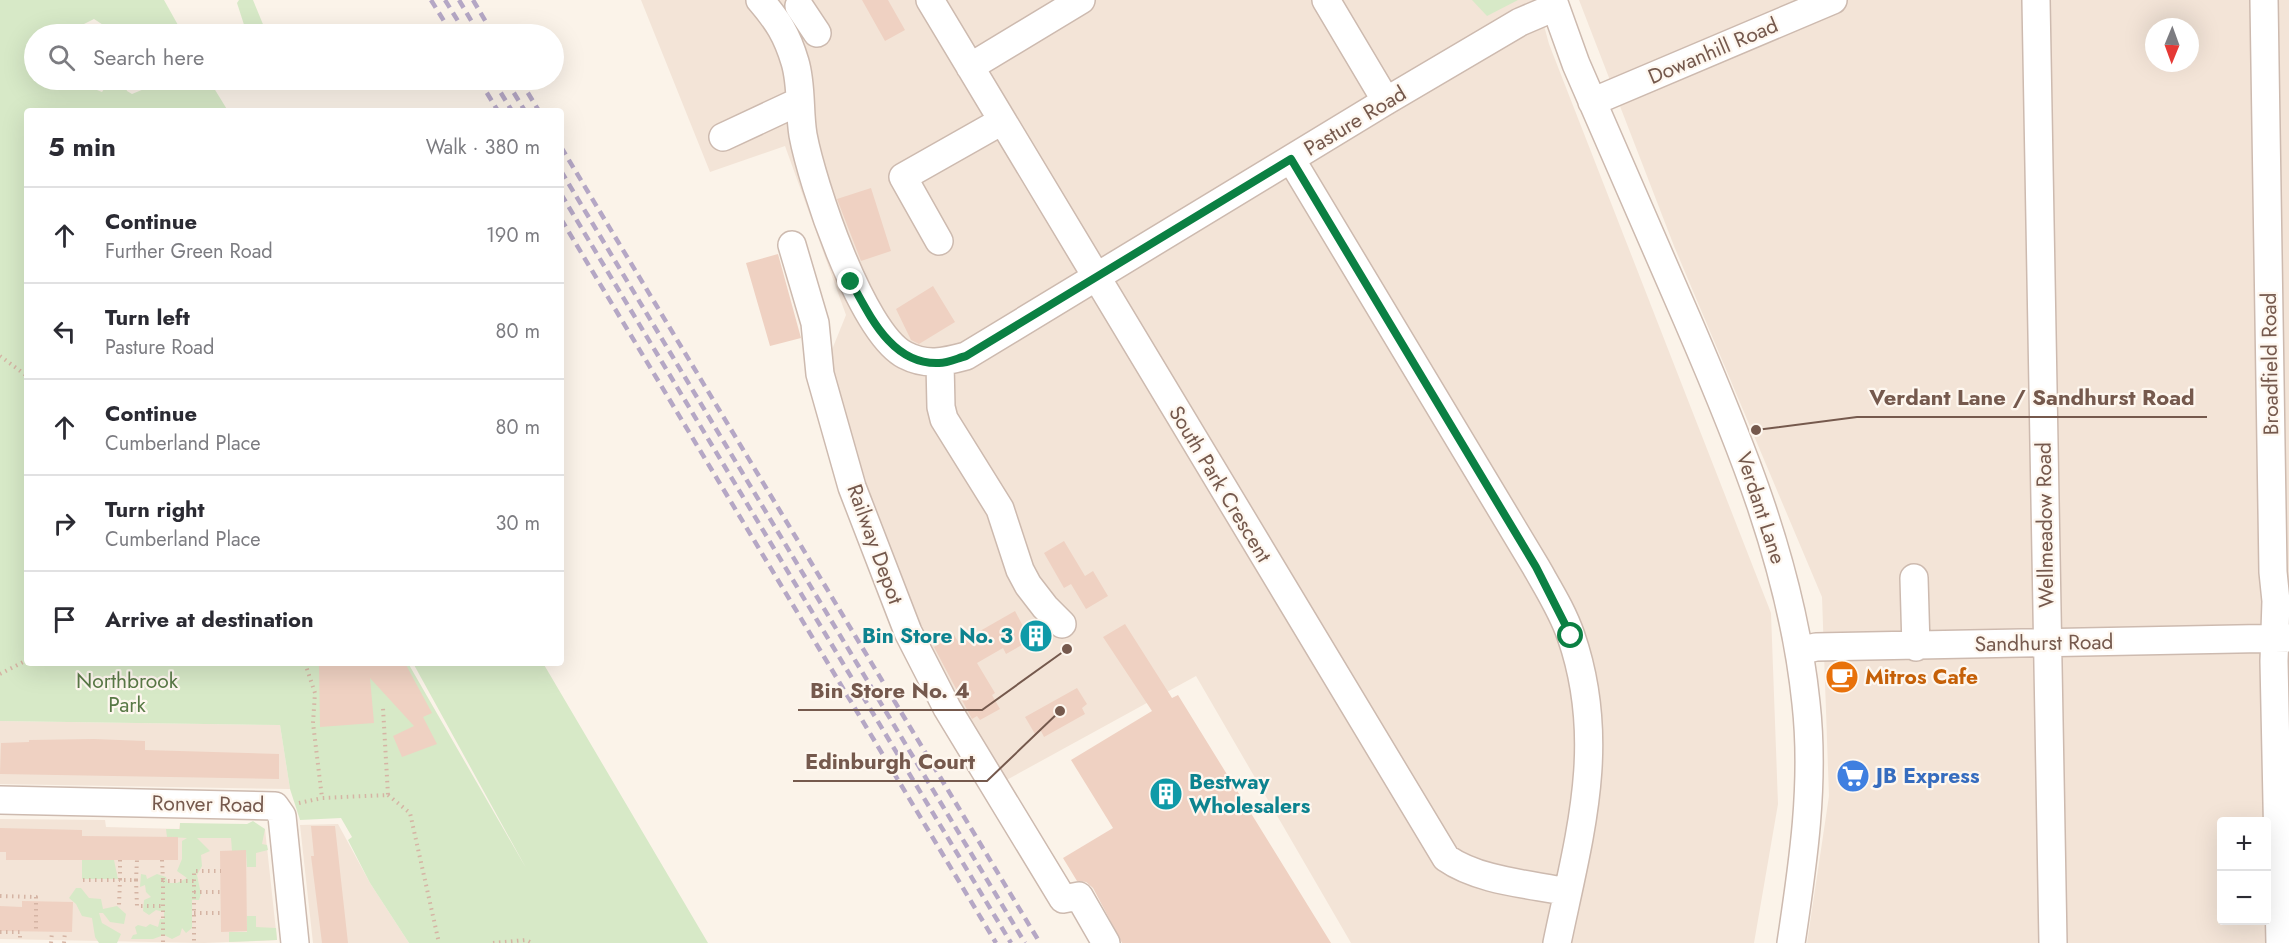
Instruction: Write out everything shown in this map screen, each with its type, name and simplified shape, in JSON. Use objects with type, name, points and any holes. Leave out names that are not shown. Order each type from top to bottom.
[{"type":"street","points":[[760,0],[781,24],[796,64],[803,136],[851,282],[886,340],[903,354],[922,362],[940,363],[941,407],[944,419],[1000,509],[1020,570],[1028,585],[1062,624]]},
{"type":"street","name":"South Park Crescent","points":[[930,0],[1095,278],[1446,858],[1460,867],[1477,873],[1568,892]]},
{"type":"street","points":[[970,67],[1081,0]]},
{"type":"street","points":[[1326,0],[1386,101]]},
{"type":"street","name":"Wellmeadow Road","points":[[2036,0],[2053,943]]},
{"type":"street","name":"Broadfield Road","points":[[2264,0],[2273,572],[2281,639],[2280,943]]},
{"type":"street","points":[[801,2],[817,33]]},
{"type":"street","name":"Pasture Road","points":[[940,363],[966,356],[1386,101],[1554,3]]},
{"type":"street","name":"Verdant Lane","points":[[1554,3],[1593,102],[1706,362],[1756,486],[1782,570],[1799,651],[1807,704],[1808,795],[1791,943]]},
{"type":"street","name":"Dowanhill Road","points":[[1593,102],[1819,3]]},
{"type":"street","points":[[723,137],[800,101]]},
{"type":"street","points":[[939,241],[903,177],[1002,121]]},
{"type":"street","points":[[1291,159],[1536,567],[1571,636],[1587,699],[1590,750],[1588,789],[1557,943]]},
{"type":"street","name":"Railway Depot","points":[[792,244],[815,323],[820,374],[852,487],[908,632],[947,708],[1063,899],[1079,896],[1106,943]]},
{"type":"street","points":[[1914,578],[1916,647]]},
{"type":"street","name":"Sandhurst Road","points":[[1799,651],[1816,647],[2281,639]]},
{"type":"street","name":"Ronver Road","points":[[0,800],[275,806],[282,816],[295,943]]},
{"type":"path","points":[[0,356],[24,374]]},
{"type":"path","points":[[0,674],[24,662]]},
{"type":"path","points":[[306,666],[315,693],[313,723],[322,798],[388,795],[410,813],[439,943]]},
{"type":"path","points":[[383,708],[388,795]]},
{"type":"path","points":[[119,905],[120,860]]},
{"type":"path","points":[[137,860],[137,906],[162,906]]},
{"type":"path","points":[[162,860],[162,942]]},
{"type":"path","points":[[194,942],[194,871],[220,871]]},
{"type":"path","points":[[83,880],[136,880]]},
{"type":"path","points":[[163,881],[194,881]]},
{"type":"path","points":[[194,892],[220,892]]},
{"type":"path","points":[[0,896],[36,897],[36,932]]},
{"type":"path","points":[[194,913],[221,913]]},
{"type":"path","points":[[0,932],[20,932],[20,939]]},
{"type":"path","points":[[51,943],[52,932]]},
{"type":"path","points":[[64,943],[65,932]]},
{"type":"path","points":[[493,943],[526,940],[532,943]]},
{"type":"shaded area","points":[[641,0],[1537,0],[1549,44],[1771,613],[1778,804],[1754,943],[1351,943],[1196,676],[1001,783],[919,639],[871,517],[829,357],[846,315],[785,146],[710,172]]},
{"type":"shaded area","points":[[1579,0],[2289,0],[2289,943],[1807,943],[1829,796],[1822,597],[1674,246]]},
{"type":"shaded area","points":[[0,721],[280,725],[290,789],[0,784]]},
{"type":"shaded area","points":[[0,819],[105,820],[106,827],[179,829],[180,823],[265,829],[277,940],[204,943],[0,939]]},
{"type":"shaded area","points":[[338,824],[370,883],[409,943],[313,943],[300,825]]},
{"type":"green space","name":"Northbrook Park","points":[[0,0],[164,0],[177,24],[102,24],[94,19],[84,24],[24,24],[24,90],[97,90],[102,92],[103,90],[127,90],[132,94],[142,90],[215,90],[226,108],[24,108],[24,666],[410,666],[526,868],[415,666],[545,666],[708,943],[409,943],[370,883],[348,840],[352,837],[341,818],[300,820],[290,789],[280,725],[0,721]]},
{"type":"green space","points":[[239,0],[253,0],[263,24],[244,24],[237,3]]},
{"type":"green space","points":[[1472,0],[1518,0],[1487,16]]},
{"type":"green space","points":[[253,821],[265,829],[262,844],[267,845],[268,850],[256,853],[256,867],[247,867],[246,851],[232,851],[231,838],[197,838],[210,851],[201,855],[202,866],[197,875],[201,894],[199,900],[192,900],[192,928],[186,933],[182,928],[180,935],[172,939],[164,935],[153,939],[131,939],[137,934],[135,927],[138,925],[146,927],[150,924],[158,927],[160,919],[164,919],[164,912],[156,910],[149,915],[143,911],[144,900],[151,897],[146,892],[145,885],[140,887],[141,874],[146,875],[147,879],[157,874],[166,877],[168,883],[177,883],[187,878],[177,871],[182,859],[182,841],[187,838],[167,837],[166,829],[180,829],[180,823],[247,824]]},
{"type":"green space","points":[[82,837],[114,860],[118,879],[82,879]]},
{"type":"green space","points":[[76,888],[81,888],[89,898],[101,899],[103,909],[117,906],[126,914],[124,924],[110,922],[103,913],[99,913],[102,923],[121,934],[117,943],[99,943],[95,937],[92,918],[82,916],[76,904],[69,898]]},
{"type":"green space","points":[[247,916],[256,916],[256,927],[276,928],[277,940],[229,942],[229,932],[247,932]]},
{"type":"building","points":[[862,0],[888,0],[905,30],[885,41]]},
{"type":"building","points":[[871,188],[891,251],[861,261],[837,199]]},
{"type":"building","points":[[778,254],[801,338],[770,346],[746,263]]},
{"type":"building","points":[[933,286],[955,322],[919,344],[911,340],[896,309]]},
{"type":"building","points":[[1064,541],[1085,576],[1093,571],[1108,596],[1086,609],[1071,584],[1064,588],[1044,553]]},
{"type":"building","points":[[1015,611],[1023,626],[1043,633],[1006,654],[1003,648],[977,663],[995,693],[992,695],[1000,709],[980,720],[977,716],[972,719],[934,647],[954,635],[959,643]]},
{"type":"building","name":"Bestway Wholesalers","points":[[1125,624],[1172,698],[1178,695],[1331,943],[1122,943],[1093,888],[1086,882],[1077,881],[1063,858],[1113,828],[1071,760],[1152,711],[1103,637]]},
{"type":"building","points":[[319,666],[407,666],[432,713],[423,717],[437,744],[402,757],[393,736],[414,726],[370,678],[374,723],[320,727]]},
{"type":"building","points":[[1077,688],[1087,704],[1082,708],[1085,714],[1044,737],[1041,731],[1035,734],[1025,717]]},
{"type":"building","points":[[94,739],[145,741],[145,750],[279,754],[279,779],[0,774],[1,743]]},
{"type":"building","points":[[311,826],[335,826],[348,943],[322,943],[311,856],[314,856]]},
{"type":"building","points":[[0,828],[82,830],[82,836],[178,837],[178,860],[6,860],[6,852],[0,852]]},
{"type":"building","points":[[246,850],[247,931],[221,932],[220,851]]},
{"type":"building","points":[[22,901],[73,902],[72,932],[0,931],[0,906],[22,907]]},
{"type":"railway","points":[[431,0],[446,24]]},
{"type":"railway","points":[[445,0],[460,24]]},
{"type":"railway","points":[[459,0],[473,24]]},
{"type":"railway","points":[[473,0],[487,24]]},
{"type":"railway","points":[[485,90],[496,108]]},
{"type":"railway","points":[[499,90],[510,108]]},
{"type":"railway","points":[[512,90],[523,108]]},
{"type":"railway","points":[[526,90],[537,108]]},
{"type":"railway","points":[[564,152],[1040,943]]},
{"type":"railway","points":[[564,176],[1025,943]]},
{"type":"railway","points":[[564,199],[1011,943]]},
{"type":"railway","points":[[564,224],[996,943]]},
{"type":"place","name":"Verdant Lane / Sandhurst Road","points":[[1756,430]]},
{"type":"place","name":"Bin Store No. 3","points":[[1036,636]]},
{"type":"place","name":"Bin Store No. 4","points":[[1067,649]]},
{"type":"place","name":"Mitros Cafe","points":[[1842,677]]},
{"type":"place","name":"Edinburgh Court","points":[[1060,711]]},
{"type":"place","name":"JB Express","points":[[1853,776]]},
{"type":"place","name":"Bestway Wholesalers","points":[[1166,794]]},
{"type":"route","points":[[851,282],[886,340],[903,354],[922,362],[940,363],[966,356],[1291,159],[1536,567],[1557,604],[1571,636]]}]
